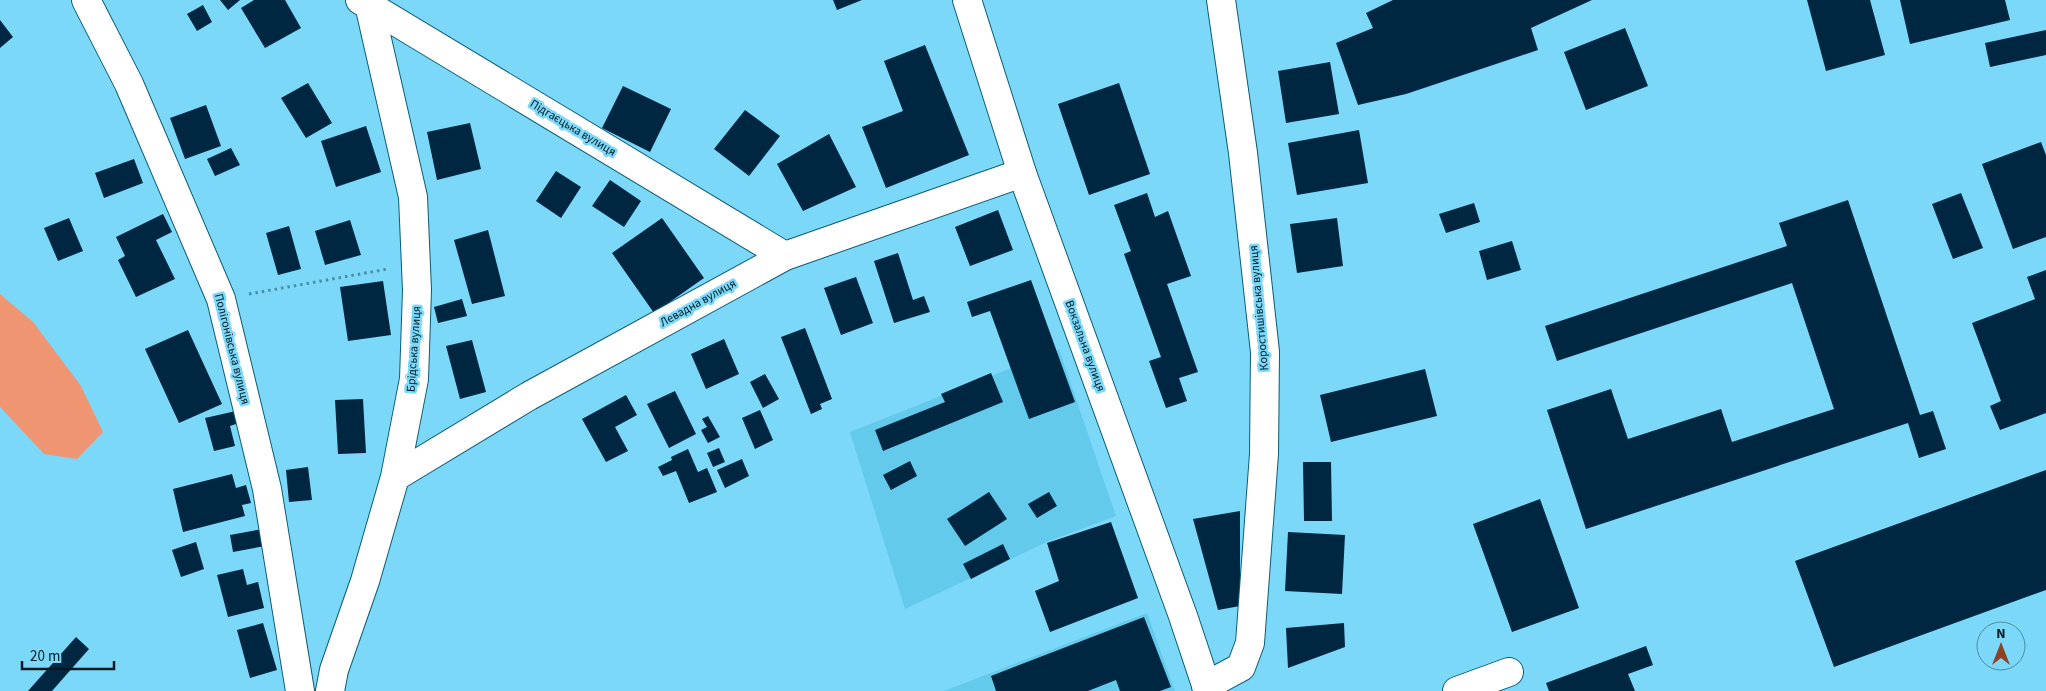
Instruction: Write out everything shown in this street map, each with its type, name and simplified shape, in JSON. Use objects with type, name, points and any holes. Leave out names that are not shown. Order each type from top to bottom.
[{"type":"street","name":"Полігонівська вулиця","points":[[86,0],[129,84],[221,299],[267,489],[300,691]]},
{"type":"street","name":"Вокзальна вулиця","points":[[966,0],[1022,173],[1180,606],[1207,688]]},
{"type":"street","name":"Коростишівська вулиця","points":[[1207,688],[1241,667],[1250,643],[1264,444],[1265,352],[1243,153],[1221,0]]},
{"type":"street","name":"Підгаєцька вулиця","points":[[366,2],[785,256]]},
{"type":"street","name":"Брідська вулиця","points":[[330,691],[334,670],[365,581],[394,477],[414,379],[416,265],[413,197],[366,2]]},
{"type":"street","name":"Левадна вулиця","points":[[394,477],[530,396],[785,256],[1022,173]]},
{"type":"street","points":[[1457,691],[1510,672]]},
{"type":"path","points":[[221,299],[416,265]]},
{"type":"shaded area","points":[[0,294],[33,322],[81,386],[103,432],[77,459],[44,454],[0,407]]},
{"type":"shaded area","points":[[1059,349],[1116,516],[1049,541],[905,609],[850,432]]},
{"type":"shaded area","points":[[1147,613],[1175,691],[944,691]]},
{"type":"building","points":[[220,0],[240,0],[228,10]]},
{"type":"building","points":[[254,0],[285,0],[301,28],[265,48],[241,8]]},
{"type":"building","points":[[833,0],[862,0],[837,10]]},
{"type":"building","points":[[1393,0],[1592,0],[1531,28],[1538,50],[1406,94],[1358,105],[1336,43],[1373,28],[1366,13]]},
{"type":"building","points":[[1807,0],[1870,0],[1885,55],[1826,71]]},
{"type":"building","points":[[1900,0],[2005,0],[2010,20],[1910,44]]},
{"type":"building","points":[[203,5],[212,22],[197,31],[187,14]]},
{"type":"building","points":[[0,20],[13,37],[0,48]]},
{"type":"building","points":[[1625,28],[1648,86],[1586,110],[1564,52]]},
{"type":"building","points":[[2046,30],[2046,55],[1990,67],[1985,43]]},
{"type":"building","points":[[925,45],[969,155],[886,188],[862,127],[903,111],[884,61]]},
{"type":"building","points":[[1330,62],[1339,114],[1286,123],[1278,71]]},
{"type":"building","points":[[308,83],[332,123],[306,138],[281,98]]},
{"type":"building","points":[[1119,83],[1150,174],[1089,195],[1058,104]]},
{"type":"building","points":[[623,86],[671,109],[650,152],[602,128]]},
{"type":"building","points":[[206,105],[221,146],[185,159],[170,118]]},
{"type":"building","points":[[745,110],[780,136],[749,176],[714,149]]},
{"type":"building","points":[[470,123],[481,169],[437,180],[427,132]]},
{"type":"building","points":[[366,126],[381,172],[336,187],[321,141]]},
{"type":"building","points":[[1359,130],[1368,183],[1297,195],[1288,143]]},
{"type":"building","points":[[829,134],[856,187],[803,211],[777,164]]},
{"type":"building","points":[[2041,142],[2046,155],[2046,237],[2013,249],[1982,164]]},
{"type":"building","points":[[231,148],[240,165],[215,176],[207,159]]},
{"type":"building","points":[[134,159],[143,183],[104,198],[95,173]]},
{"type":"building","points":[[556,171],[581,187],[561,218],[536,201]]},
{"type":"building","points":[[610,180],[641,201],[624,227],[592,206]]},
{"type":"building","points":[[1147,193],[1155,217],[1168,211],[1191,276],[1167,284],[1198,372],[1179,378],[1187,401],[1166,408],[1149,361],[1161,357],[1124,254],[1131,251],[1114,205]]},
{"type":"building","points":[[1961,193],[1983,248],[1953,259],[1932,204]]},
{"type":"building","points":[[1848,200],[1920,415],[1933,411],[1946,449],[1919,458],[1908,423],[1586,529],[1547,410],[1611,389],[1628,439],[1721,409],[1732,442],[1834,409],[1792,283],[1557,361],[1545,326],[1787,246],[1779,223]]},
{"type":"building","points":[[1474,203],[1480,222],[1446,233],[1439,214]]},
{"type":"building","points":[[998,210],[1013,250],[970,266],[955,227]]},
{"type":"building","points":[[163,214],[172,232],[156,240],[175,279],[136,297],[118,260],[125,256],[116,237]]},
{"type":"building","points":[[69,218],[83,251],[58,261],[44,228]]},
{"type":"building","points":[[662,218],[704,278],[654,313],[612,253]]},
{"type":"building","points":[[1337,218],[1343,266],[1297,273],[1290,224]]},
{"type":"building","points":[[350,220],[361,255],[325,265],[315,231]]},
{"type":"building","points":[[289,226],[301,269],[278,275],[266,233]]},
{"type":"building","points":[[488,230],[505,296],[472,304],[454,240]]},
{"type":"building","points":[[1512,241],[1521,270],[1487,280],[1479,251]]},
{"type":"building","points":[[898,253],[913,300],[924,296],[930,312],[894,323],[874,261]]},
{"type":"building","points":[[2046,270],[2046,413],[2000,430],[1990,406],[2001,401],[1972,323],[2035,299],[2027,277]]},
{"type":"building","points":[[856,277],[873,323],[841,335],[824,288]]},
{"type":"building","points":[[1031,280],[1075,402],[1029,419],[990,311],[972,317],[967,302]]},
{"type":"building","points":[[383,281],[391,335],[348,341],[340,287]]},
{"type":"building","points":[[462,299],[467,316],[438,323],[434,307]]},
{"type":"building","points":[[805,328],[832,399],[820,404],[822,409],[811,414],[781,337]]},
{"type":"building","points":[[188,330],[222,404],[179,423],[145,349]]},
{"type":"building","points":[[724,339],[739,374],[706,389],[691,354]]},
{"type":"building","points":[[472,340],[486,392],[460,399],[446,346]]},
{"type":"building","points":[[1425,369],[1437,416],[1331,442],[1320,395]]},
{"type":"building","points":[[991,373],[1003,402],[883,451],[875,430],[945,402],[941,394]]},
{"type":"building","points":[[765,374],[779,399],[763,408],[750,382]]},
{"type":"building","points":[[675,391],[696,434],[669,448],[647,404]]},
{"type":"building","points":[[626,395],[637,415],[615,427],[628,451],[606,462],[582,419]]},
{"type":"building","points":[[363,399],[366,453],[338,454],[335,400]]},
{"type":"building","points":[[760,410],[773,440],[755,449],[742,418]]},
{"type":"building","points":[[236,411],[239,423],[230,426],[235,446],[214,451],[205,418]]},
{"type":"building","points":[[708,416],[720,437],[708,443],[701,430],[707,427],[702,419]]},
{"type":"building","points":[[719,448],[725,462],[713,467],[707,453]]},
{"type":"building","points":[[688,449],[698,472],[707,468],[717,492],[689,503],[676,471],[663,476],[658,467],[672,460],[671,457]]},
{"type":"building","points":[[742,459],[749,476],[725,488],[717,470]]},
{"type":"building","points":[[910,461],[917,476],[891,490],[883,475]]},
{"type":"building","points":[[1303,462],[1331,462],[1332,521],[1304,521]]},
{"type":"building","points":[[308,467],[312,500],[289,502],[286,470]]},
{"type":"building","points":[[2046,470],[2046,590],[1834,667],[1795,561]]},
{"type":"building","points":[[232,474],[236,488],[246,485],[251,503],[242,505],[245,516],[183,532],[173,489]]},
{"type":"building","points":[[989,492],[1007,519],[965,546],[947,519]]},
{"type":"building","points":[[1049,492],[1057,506],[1037,518],[1028,504]]},
{"type":"building","points":[[1540,499],[1579,608],[1512,632],[1473,524]]},
{"type":"building","points":[[1240,511],[1240,606],[1218,610],[1193,519]]},
{"type":"building","points":[[1111,522],[1138,598],[1050,632],[1035,591],[1059,581],[1047,543]]},
{"type":"building","points":[[262,529],[265,546],[233,552],[230,535]]},
{"type":"building","points":[[1288,532],[1345,535],[1342,594],[1285,591]]},
{"type":"building","points":[[196,542],[204,569],[181,577],[172,550]]},
{"type":"building","points":[[1003,544],[1010,559],[971,579],[963,564]]},
{"type":"building","points":[[243,569],[247,585],[258,582],[264,608],[228,617],[217,575]]},
{"type":"building","points":[[1144,617],[1171,687],[1160,691],[1120,691],[1116,680],[1088,691],[996,691],[991,676]]},
{"type":"building","points":[[263,623],[277,670],[250,678],[237,630]]},
{"type":"building","points":[[1344,623],[1345,647],[1288,668],[1286,628]]},
{"type":"building","points":[[76,637],[89,649],[52,691],[28,691]]},
{"type":"building","points":[[1646,646],[1653,665],[1628,674],[1635,691],[1549,691],[1546,683]]}]
